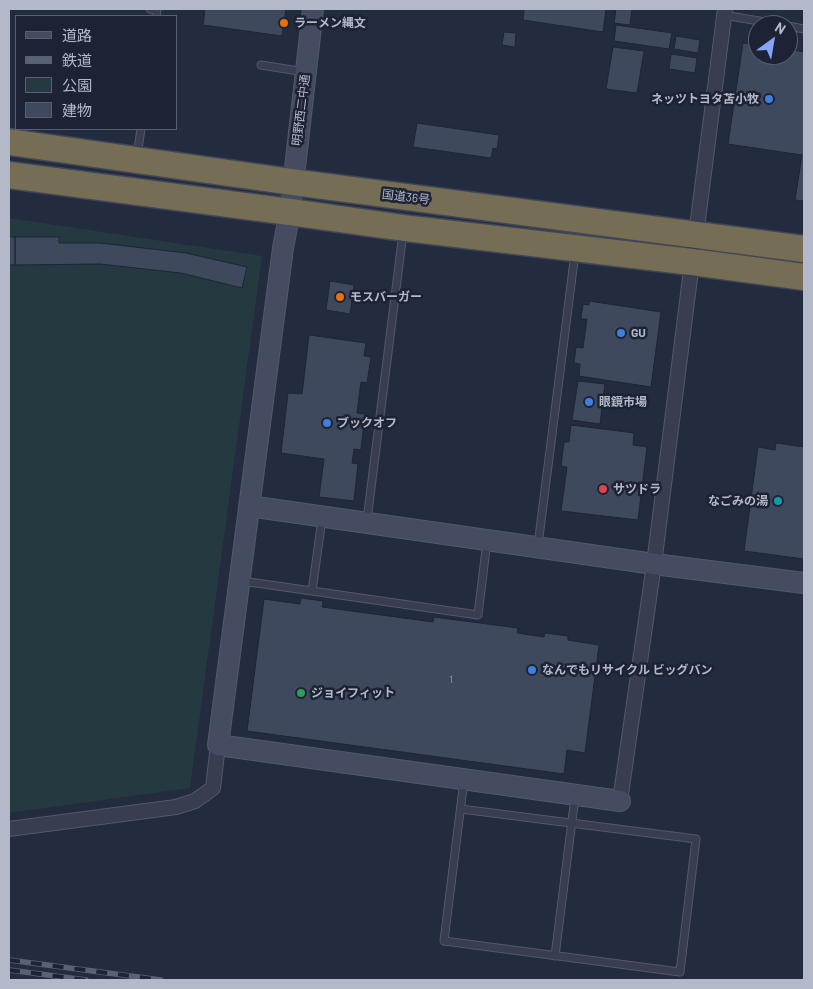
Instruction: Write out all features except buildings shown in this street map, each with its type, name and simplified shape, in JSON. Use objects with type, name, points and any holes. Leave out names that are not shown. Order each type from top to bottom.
[{"type":"highway","name":"国道36号","points":[[9,142],[292,182],[804,249]]},
{"type":"highway","points":[[9,175],[404,228],[804,277]]},
{"type":"street","name":"明野西二中通","points":[[218,745],[290,212],[313,9]]},
{"type":"street","points":[[9,829],[176,807],[195,801],[213,788],[218,745],[620,801],[654,564],[725,12]]},
{"type":"street","points":[[249,506],[538,548],[804,583]]},
{"type":"lane","points":[[725,12],[748,17]]},
{"type":"lane","points":[[261,65],[305,72]]},
{"type":"lane","points":[[136,160],[141,130]]},
{"type":"lane","points":[[366,523],[404,228]]},
{"type":"lane","points":[[538,548],[576,248]]},
{"type":"lane","points":[[312,591],[323,516]]},
{"type":"lane","points":[[240,580],[478,615],[487,540]]},
{"type":"lane","points":[[461,809],[696,839],[680,972],[444,942],[464,779]]},
{"type":"lane","points":[[555,956],[575,795]]},
{"type":"green space","points":[[9,218],[262,256],[190,788],[9,813]]},
{"type":"railway","points":[[9,960],[161,980]]},
{"type":"railway","points":[[9,970],[86,980]]},
{"type":"place","name":"ラーメン縄文","points":[[284,23]]},
{"type":"place","name":"ネッツトヨタ苫小牧","points":[[769,99]]},
{"type":"place","name":"モスバーガー","points":[[340,297]]},
{"type":"place","name":"GU","points":[[621,333]]},
{"type":"place","name":"眼鏡市場","points":[[589,402]]},
{"type":"place","name":"ブックオフ","points":[[327,423]]},
{"type":"place","name":"サツドラ","points":[[603,489]]},
{"type":"place","name":"なごみの湯","points":[[778,501]]},
{"type":"place","name":"なんでもリサイクル ビッグバン","points":[[532,670]]},
{"type":"place","name":"ジョイフィット","points":[[301,693]]}]
